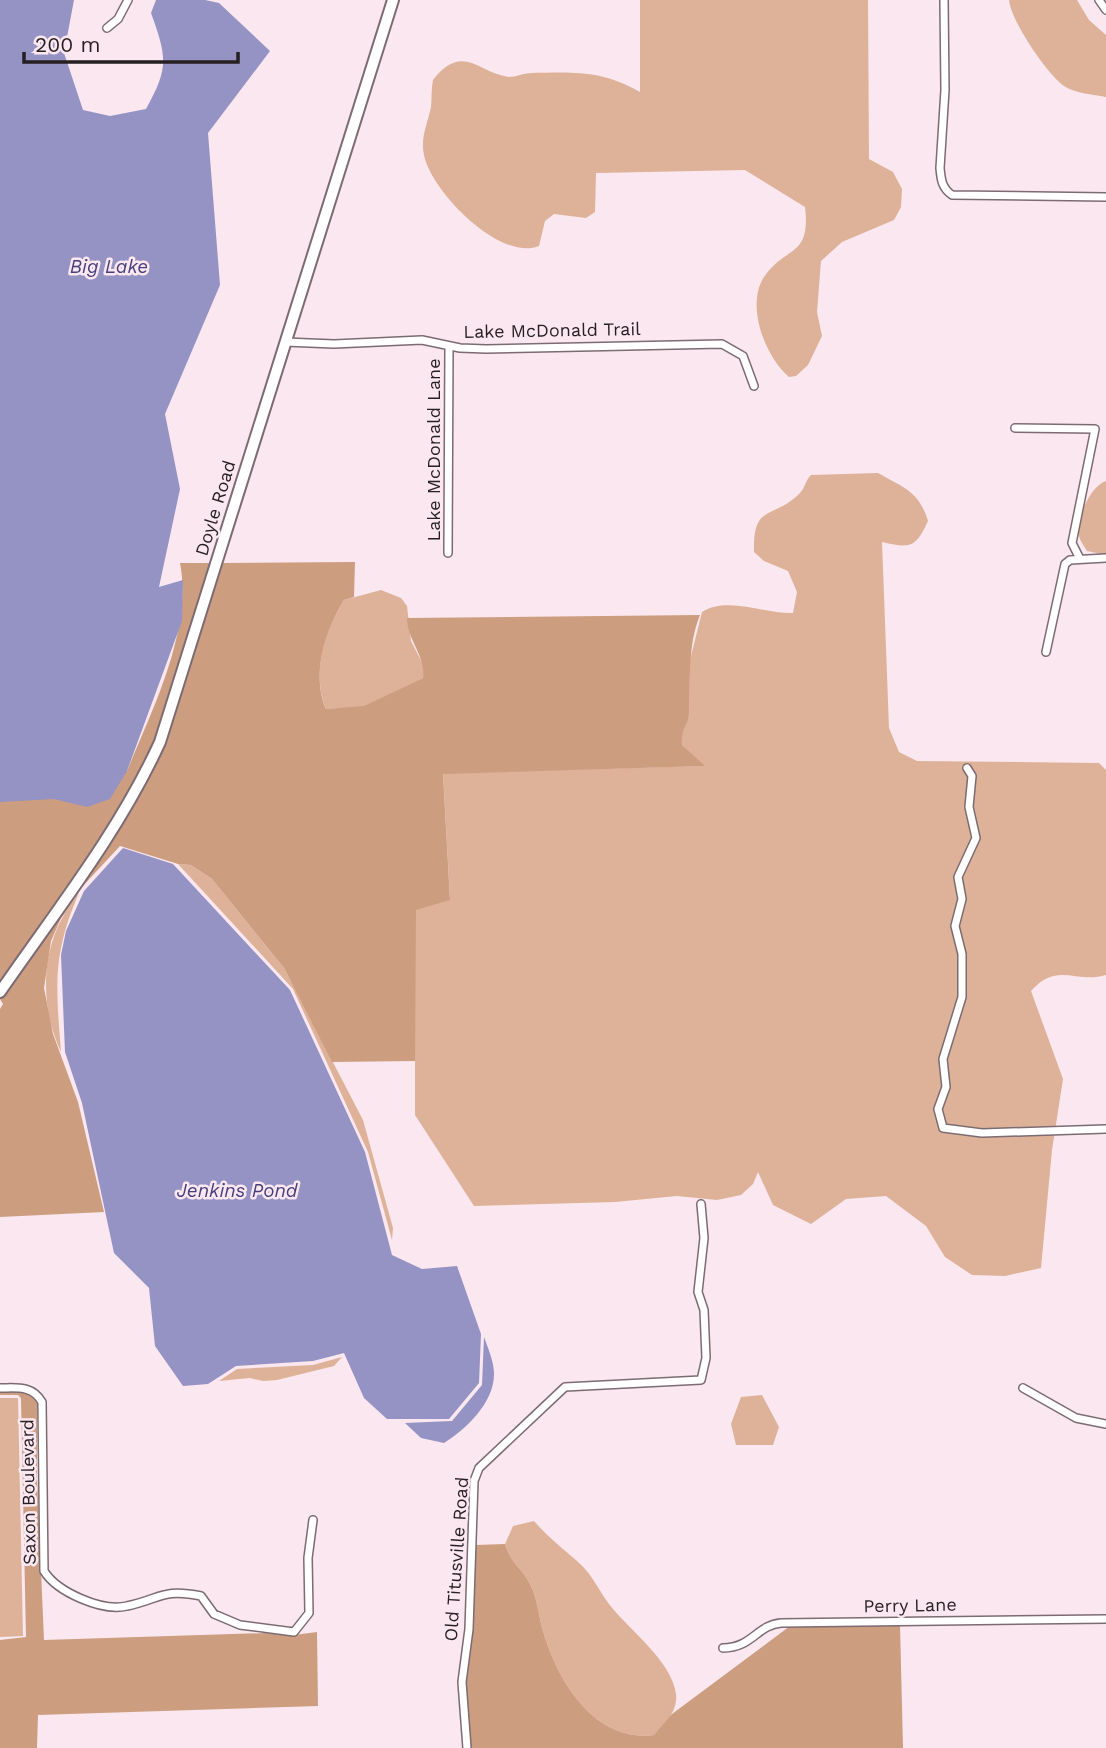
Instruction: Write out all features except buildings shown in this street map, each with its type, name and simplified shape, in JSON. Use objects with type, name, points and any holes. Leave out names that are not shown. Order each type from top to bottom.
[{"type":"main road","name":"Doyle Road","points":[[0,992],[120,819],[140,787],[160,743],[393,0]]},
{"type":"street","points":[[107,28],[118,19],[128,0]]},
{"type":"street","points":[[944,0],[945,90],[940,168],[946,191],[952,195],[1106,197]]},
{"type":"street","points":[[1099,0],[1106,10]]},
{"type":"street","name":"Lake McDonald Trail","points":[[285,342],[334,344],[422,340],[437,341],[449,346],[486,349],[722,344],[743,356],[754,386]]},
{"type":"street","name":"Lake McDonald Lane","points":[[448,553],[449,346]]},
{"type":"street","points":[[1015,428],[1095,429],[1072,543],[1080,559]]},
{"type":"street","points":[[1046,652],[1065,564],[1080,559],[1106,558]]},
{"type":"street","points":[[967,768],[972,776],[969,807],[976,838],[958,877],[962,899],[955,926],[962,954],[962,997],[943,1059],[946,1087],[938,1109],[943,1128],[982,1133],[1106,1129]]},
{"type":"street","name":"Old Titusville Road","points":[[467,1748],[462,1682],[469,1629],[474,1481],[479,1468],[565,1387],[701,1380],[706,1358],[704,1310],[698,1292],[704,1238],[701,1204]]},
{"type":"street","name":"Saxon Boulevard","points":[[0,1388],[23,1388],[36,1393],[41,1402],[44,1571],[49,1579],[75,1595],[107,1606],[126,1607],[161,1593],[185,1592],[201,1596],[214,1614],[240,1625],[294,1632],[309,1613],[309,1558],[313,1520]]},
{"type":"street","points":[[1023,1388],[1070,1416],[1106,1424]]},
{"type":"street","name":"Perry Lane","points":[[723,1648],[741,1646],[773,1623],[1106,1619]]},
{"type":"shaded area","points":[[640,0],[868,0],[869,159],[893,172],[902,189],[901,207],[894,220],[842,242],[821,261],[817,312],[822,336],[808,365],[796,376],[789,377],[766,345],[757,316],[757,302],[764,277],[800,243],[806,223],[805,207],[745,170],[596,173],[595,212],[586,218],[554,214],[545,221],[539,246],[523,248],[506,244],[487,234],[470,220],[439,187],[429,170],[423,142],[431,107],[433,80],[453,63],[471,63],[509,77],[561,72],[600,76],[640,92]]},
{"type":"shaded area","points":[[1009,0],[1077,0],[1089,20],[1106,35],[1106,97],[1074,91],[1057,80],[1023,33]]},
{"type":"shaded area","points":[[878,473],[915,497],[928,521],[919,537],[911,544],[882,542],[889,728],[899,752],[917,761],[1099,763],[1106,770],[1106,975],[1058,975],[1040,982],[1031,991],[1063,1079],[1052,1150],[1041,1268],[1005,1276],[972,1275],[945,1257],[926,1226],[886,1196],[846,1199],[811,1224],[773,1205],[758,1172],[753,1184],[741,1195],[717,1200],[677,1196],[615,1202],[474,1206],[415,1115],[415,909],[450,899],[443,773],[703,766],[682,745],[681,729],[689,716],[690,660],[702,612],[712,607],[735,606],[793,613],[797,592],[788,571],[764,561],[754,552],[757,526],[761,519],[790,502],[800,493],[811,475]]},
{"type":"shaded area","points":[[1106,481],[1106,555],[1087,551],[1080,538],[1079,529],[1082,512],[1090,496]]},
{"type":"shaded area","points":[[355,562],[354,597],[344,600],[337,612],[322,653],[320,682],[326,709],[364,706],[423,678],[422,662],[410,634],[407,618],[700,615],[691,652],[689,714],[682,745],[705,766],[443,774],[450,900],[416,910],[415,1061],[332,1062],[284,968],[212,879],[191,865],[178,864],[120,846],[81,888],[61,918],[51,941],[44,988],[53,1034],[78,1102],[104,1212],[0,1217],[0,1009],[3,1004],[0,999],[144,788],[164,743],[221,563]]},
{"type":"shaded area","points":[[180,563],[212,563],[157,741],[109,828],[0,985],[0,724],[127,771],[158,696],[176,642],[181,615]]},
{"type":"shaded area","points":[[381,590],[401,598],[407,606],[411,641],[425,668],[423,678],[364,707],[326,709],[320,682],[320,667],[326,639],[337,612],[344,600]]},
{"type":"shaded area","points":[[178,864],[191,865],[212,879],[284,968],[363,1120],[393,1228],[392,1240],[368,1152],[293,989]]},
{"type":"shaded area","points":[[79,893],[60,953],[57,989],[61,1052],[48,1012],[47,970],[57,929],[66,910]]},
{"type":"shaded area","points":[[342,1357],[334,1366],[277,1380],[250,1378],[219,1381],[237,1369],[313,1365]]},
{"type":"shaded area","points":[[22,1391],[33,1396],[37,1403],[37,1478],[44,1640],[267,1633],[294,1635],[317,1632],[318,1706],[38,1715],[37,1748],[0,1748],[0,1640],[26,1637],[21,1398],[18,1395],[0,1395],[0,1392]]},
{"type":"shaded area","points":[[762,1395],[779,1427],[773,1445],[736,1445],[731,1424],[741,1397]]},
{"type":"shaded area","points":[[0,1398],[18,1398],[23,1636],[0,1637]]},
{"type":"shaded area","points":[[534,1521],[591,1576],[617,1614],[667,1670],[676,1694],[675,1706],[654,1735],[633,1735],[613,1729],[596,1719],[582,1705],[558,1670],[543,1631],[533,1590],[505,1544],[513,1526]]},
{"type":"shaded area","points":[[505,1544],[533,1590],[543,1631],[558,1670],[582,1705],[596,1719],[613,1729],[633,1735],[654,1735],[672,1714],[790,1626],[900,1625],[903,1748],[471,1748],[466,1682],[473,1630],[476,1545]]},
{"type":"water","name":"Big Lake","points":[[0,0],[74,0],[64,53],[83,110],[110,116],[146,109],[159,83],[163,52],[151,13],[156,0],[205,0],[219,3],[270,51],[208,133],[220,285],[165,414],[180,489],[159,587],[183,580],[182,621],[127,771],[110,799],[87,807],[54,799],[0,802]]},
{"type":"water","name":"Jenkins Pond","points":[[123,848],[173,864],[290,990],[365,1152],[392,1255],[422,1269],[457,1266],[481,1334],[479,1383],[449,1419],[387,1419],[364,1398],[344,1353],[313,1361],[236,1366],[208,1384],[183,1386],[155,1346],[149,1288],[114,1253],[82,1103],[65,1052],[61,955],[66,931],[84,891]]},
{"type":"water","points":[[484,1337],[494,1374],[493,1385],[484,1405],[469,1423],[444,1443],[421,1438],[405,1423],[452,1421],[482,1385]]}]
